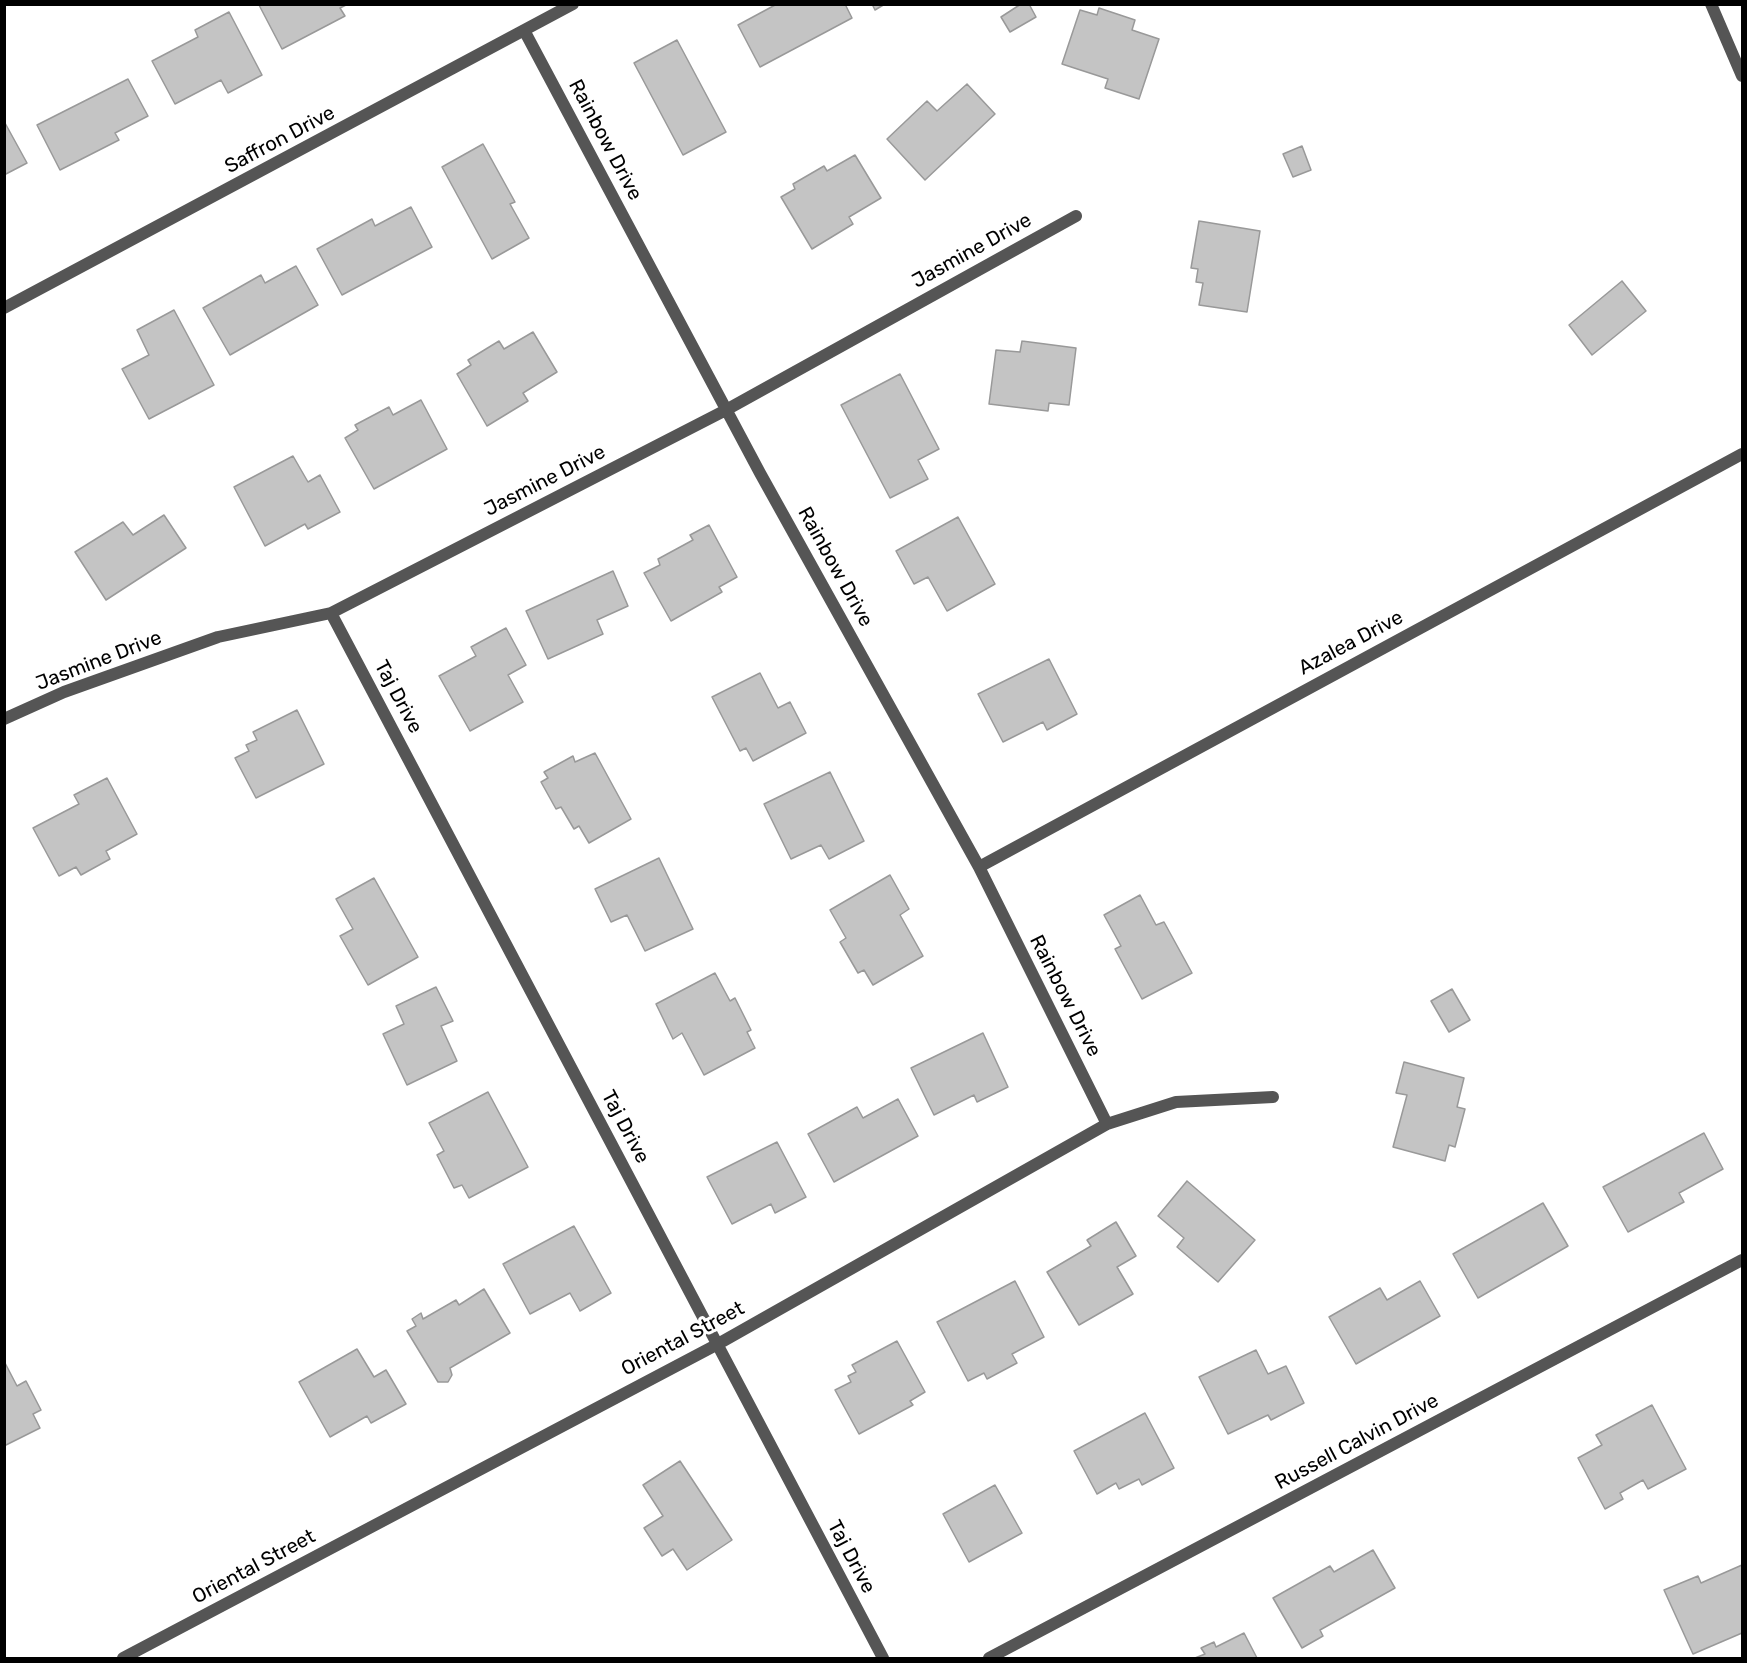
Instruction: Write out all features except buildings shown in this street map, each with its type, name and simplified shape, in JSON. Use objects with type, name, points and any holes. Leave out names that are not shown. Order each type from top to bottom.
[{"type":"street","name":"Saffron Drive","points":[[4,308],[525,32],[573,4]]},
{"type":"street","points":[[1711,4],[1743,76]]},
{"type":"street","name":"Rainbow Drive","points":[[525,32],[726,410],[979,867],[1107,1124]]},
{"type":"street","name":"Jasmine Drive","points":[[4,719],[64,692],[218,637],[332,613],[726,410],[1076,216]]},
{"type":"street","name":"Azalea Drive","points":[[979,867],[1743,454]]},
{"type":"street","name":"Taj Drive","points":[[332,613],[883,1659]]},
{"type":"street","name":"Oriental Street","points":[[123,1659],[718,1344],[1107,1124],[1176,1102],[1273,1097]]},
{"type":"street","name":"Russell Calvin Drive","points":[[989,1659],[1743,1260]]}]
